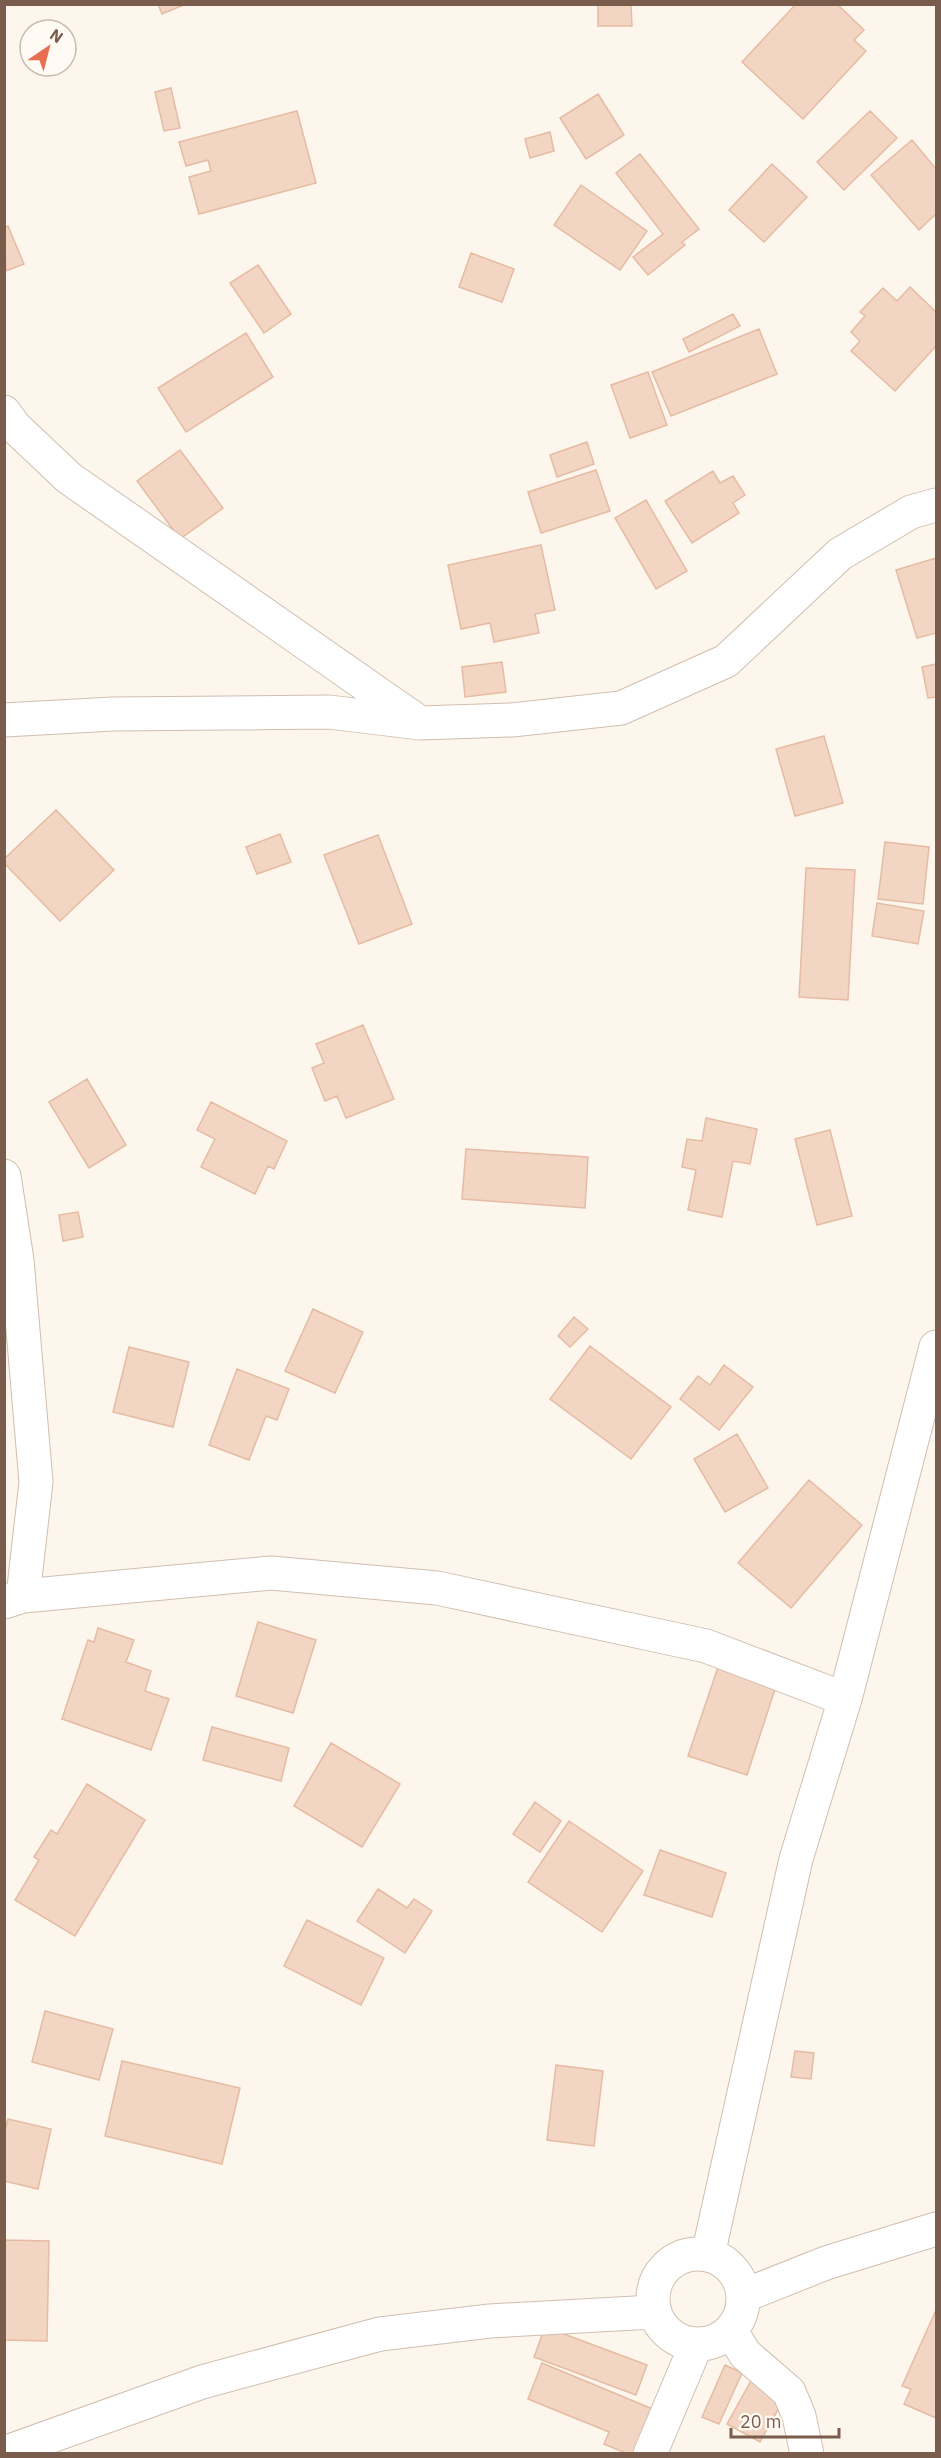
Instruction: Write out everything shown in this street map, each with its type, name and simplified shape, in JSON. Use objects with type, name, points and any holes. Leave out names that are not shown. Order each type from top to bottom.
[{"type":"street","points":[[4,412],[15,427],[69,478],[420,723]]},
{"type":"street","points":[[4,720],[113,714],[329,712],[420,723],[512,720],[621,708],[726,661],[840,554],[911,512],[936,505]]},
{"type":"street","points":[[4,1176],[17,1260],[36,1482],[14,1599],[271,1573],[437,1588],[706,1646],[845,1699]]},
{"type":"street","points":[[708,2255],[796,1859],[845,1699],[936,1347]]},
{"type":"street","points":[[743,2296],[826,2263],[936,2229]]},
{"type":"street","points":[[689,2254],[708,2255],[725,2263],[738,2278],[743,2296],[741,2315],[731,2331],[715,2341],[696,2345],[678,2340],[663,2329],[653,2312],[652,2293],[658,2275],[671,2262],[689,2254]]},
{"type":"street","points":[[4,2453],[202,2382],[380,2334],[490,2321],[653,2312]]},
{"type":"street","points":[[731,2331],[745,2354],[789,2392],[799,2416],[807,2454]]},
{"type":"street","points":[[650,2454],[696,2345]]},
{"type":"building","points":[[158,4],[186,4],[162,14]]},
{"type":"building","points":[[598,4],[631,4],[632,26],[598,26]]},
{"type":"building","points":[[796,4],[837,4],[864,30],[854,40],[866,51],[803,119],[742,62]]},
{"type":"building","points":[[171,88],[180,128],[164,131],[155,92]]},
{"type":"building","points":[[598,94],[624,135],[586,159],[560,118]]},
{"type":"building","points":[[297,111],[316,183],[199,214],[189,177],[211,171],[208,160],[186,166],[179,142]]},
{"type":"building","points":[[870,111],[897,138],[844,190],[817,162]]},
{"type":"building","points":[[550,132],[554,151],[530,158],[525,139]]},
{"type":"building","points":[[912,140],[936,169],[936,214],[919,230],[871,175]]},
{"type":"building","points":[[640,154],[699,229],[682,242],[685,245],[648,275],[633,257],[663,234],[616,173]]},
{"type":"building","points":[[772,164],[807,197],[764,242],[729,210]]},
{"type":"building","points":[[581,185],[647,231],[620,270],[554,225]]},
{"type":"building","points":[[8,226],[24,264],[6,271],[4,228]]},
{"type":"building","points":[[471,253],[514,269],[502,302],[459,287]]},
{"type":"building","points":[[258,265],[291,314],[264,333],[230,283]]},
{"type":"building","points":[[910,287],[936,312],[936,346],[895,391],[851,351],[860,341],[851,332],[865,316],[860,312],[883,288],[897,301]]},
{"type":"building","points":[[733,314],[740,326],[689,352],[683,339]]},
{"type":"building","points":[[759,329],[777,374],[671,416],[652,372]]},
{"type":"building","points":[[246,333],[273,377],[186,432],[158,388]]},
{"type":"building","points":[[648,372],[667,425],[630,438],[611,385]]},
{"type":"building","points":[[587,442],[594,464],[557,477],[550,455]]},
{"type":"building","points":[[180,450],[223,508],[180,539],[137,481]]},
{"type":"building","points":[[596,470],[610,511],[541,533],[528,492]]},
{"type":"building","points":[[713,471],[720,483],[733,476],[745,495],[733,503],[739,513],[692,543],[665,501]]},
{"type":"building","points":[[646,500],[687,571],[656,589],[615,518]]},
{"type":"building","points":[[541,545],[555,610],[535,614],[539,633],[494,642],[490,623],[461,629],[448,565]]},
{"type":"building","points":[[936,558],[936,633],[917,638],[896,570]]},
{"type":"building","points":[[502,662],[506,692],[465,697],[462,667]]},
{"type":"building","points":[[936,664],[936,697],[928,698],[922,667]]},
{"type":"building","points":[[824,736],[843,803],[795,816],[776,749]]},
{"type":"building","points":[[56,810],[114,870],[60,921],[4,863],[4,859]]},
{"type":"building","points":[[280,834],[291,862],[257,874],[246,847]]},
{"type":"building","points":[[378,835],[412,924],[359,944],[324,855]]},
{"type":"building","points":[[885,842],[929,847],[923,904],[878,899]]},
{"type":"building","points":[[806,868],[855,870],[848,1000],[799,997]]},
{"type":"building","points":[[877,903],[924,911],[918,944],[872,936]]},
{"type":"building","points":[[363,1025],[394,1099],[346,1118],[337,1096],[325,1101],[312,1068],[324,1063],[316,1044]]},
{"type":"building","points":[[87,1079],[126,1145],[89,1168],[49,1102]]},
{"type":"building","points":[[211,1102],[287,1141],[274,1169],[268,1166],[255,1194],[201,1167],[215,1139],[197,1130]]},
{"type":"building","points":[[706,1118],[757,1129],[750,1164],[733,1161],[722,1217],[688,1210],[696,1170],[682,1167],[687,1139],[702,1141]]},
{"type":"building","points":[[830,1130],[852,1216],[817,1225],[795,1139]]},
{"type":"building","points":[[466,1149],[588,1157],[585,1208],[462,1199]]},
{"type":"building","points":[[78,1212],[83,1237],[63,1241],[59,1215]]},
{"type":"building","points":[[313,1309],[363,1332],[335,1393],[285,1371]]},
{"type":"building","points":[[574,1317],[588,1329],[570,1347],[558,1336]]},
{"type":"building","points":[[590,1346],[671,1407],[631,1459],[550,1399]]},
{"type":"building","points":[[129,1347],[189,1362],[173,1427],[113,1412]]},
{"type":"building","points":[[724,1365],[753,1387],[719,1430],[680,1399],[698,1376],[710,1385]]},
{"type":"building","points":[[237,1369],[289,1389],[277,1420],[266,1416],[249,1460],[209,1445]]},
{"type":"building","points":[[737,1434],[768,1488],[725,1512],[694,1459]]},
{"type":"building","points":[[809,1480],[862,1525],[791,1608],[738,1563]]},
{"type":"building","points":[[258,1622],[316,1640],[293,1713],[236,1696]]},
{"type":"building","points":[[98,1628],[134,1640],[126,1662],[151,1671],[145,1691],[169,1699],[151,1750],[62,1719],[88,1640],[94,1642]]},
{"type":"building","points":[[718,1667],[776,1686],[747,1775],[688,1756]]},
{"type":"building","points":[[212,1727],[289,1748],[281,1781],[203,1760]]},
{"type":"building","points":[[331,1743],[400,1784],[362,1847],[294,1806]]},
{"type":"building","points":[[87,1784],[145,1820],[75,1936],[15,1900],[39,1860],[34,1857],[51,1830],[57,1834]]},
{"type":"building","points":[[535,1802],[561,1821],[540,1852],[513,1834]]},
{"type":"building","points":[[569,1821],[643,1871],[602,1932],[528,1882]]},
{"type":"building","points":[[660,1850],[726,1873],[712,1917],[644,1895]]},
{"type":"building","points":[[378,1889],[407,1908],[414,1899],[432,1911],[405,1953],[357,1921]]},
{"type":"building","points":[[307,1920],[384,1958],[361,2005],[284,1966]]},
{"type":"building","points":[[45,2011],[113,2029],[99,2080],[32,2062]]},
{"type":"building","points":[[795,2051],[814,2053],[811,2079],[791,2077]]},
{"type":"building","points":[[122,2061],[240,2088],[222,2164],[105,2136]]},
{"type":"building","points":[[556,2065],[603,2071],[594,2146],[547,2140]]},
{"type":"building","points":[[8,2119],[51,2129],[38,2189],[4,2181],[4,2133]]},
{"type":"building","points":[[4,2240],[49,2241],[47,2341],[4,2340]]},
{"type":"building","points":[[936,2310],[936,2418],[904,2404],[911,2389],[902,2386]]},
{"type":"building","points":[[545,2327],[647,2365],[636,2395],[534,2357]]},
{"type":"building","points":[[542,2363],[655,2410],[638,2454],[628,2454],[604,2444],[609,2432],[528,2399]]},
{"type":"building","points":[[725,2365],[742,2373],[719,2424],[702,2417]]},
{"type":"building","points":[[752,2379],[785,2397],[760,2442],[727,2424]]}]
